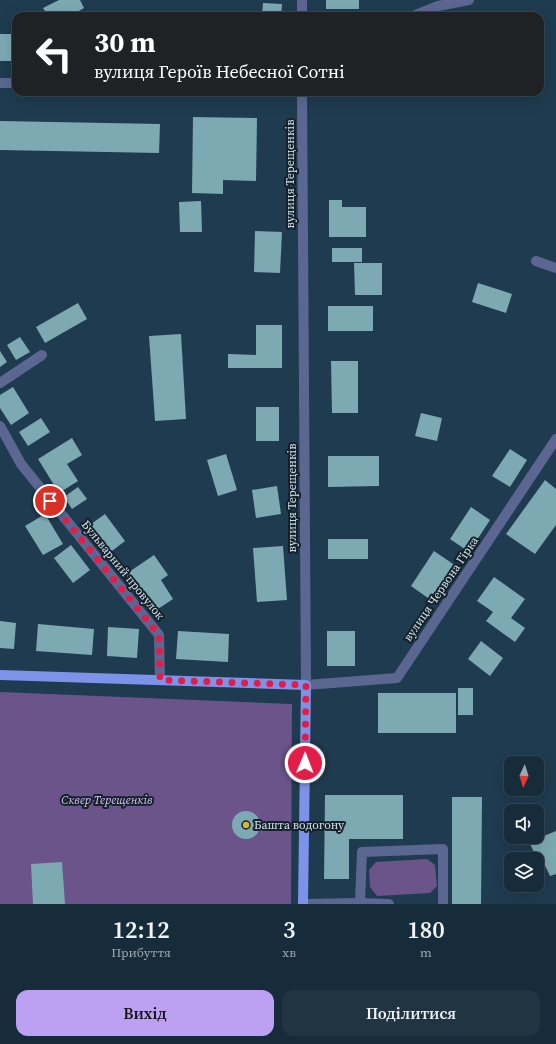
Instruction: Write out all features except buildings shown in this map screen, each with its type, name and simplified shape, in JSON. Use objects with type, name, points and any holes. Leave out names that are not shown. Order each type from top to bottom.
[{"type":"main road","points":[[0,675],[306,685]]},
{"type":"main road","name":"вулиця Терещенків","points":[[303,904],[306,685]]},
{"type":"street","points":[[302,0],[302,12]]},
{"type":"street","points":[[423,12],[438,6],[468,0]]},
{"type":"street","points":[[0,83],[12,83]]},
{"type":"street","name":"вулиця Терещенків","points":[[302,96],[306,685]]},
{"type":"street","points":[[536,261],[556,268]]},
{"type":"street","points":[[0,383],[42,355]]},
{"type":"street","name":"Бульварний провулок","points":[[0,426],[21,464],[159,635],[160,680]]},
{"type":"street","name":"вулиця Червона Гірка","points":[[306,685],[397,678],[556,439]]},
{"type":"street","points":[[360,902],[362,852],[443,849],[443,904]]},
{"type":"street","points":[[303,904],[360,902],[389,904]]},
{"type":"green space","name":"Сквер Терещенків","points":[[0,692],[292,704],[291,904],[0,904]]},
{"type":"green space","points":[[427,859],[435,865],[437,886],[430,893],[377,896],[370,887],[369,870],[376,862]]},
{"type":"place","name":"Башта водогону","points":[[246,825]]},
{"type":"route","points":[[50,501],[159,635],[160,680],[306,685],[305,763]]}]
